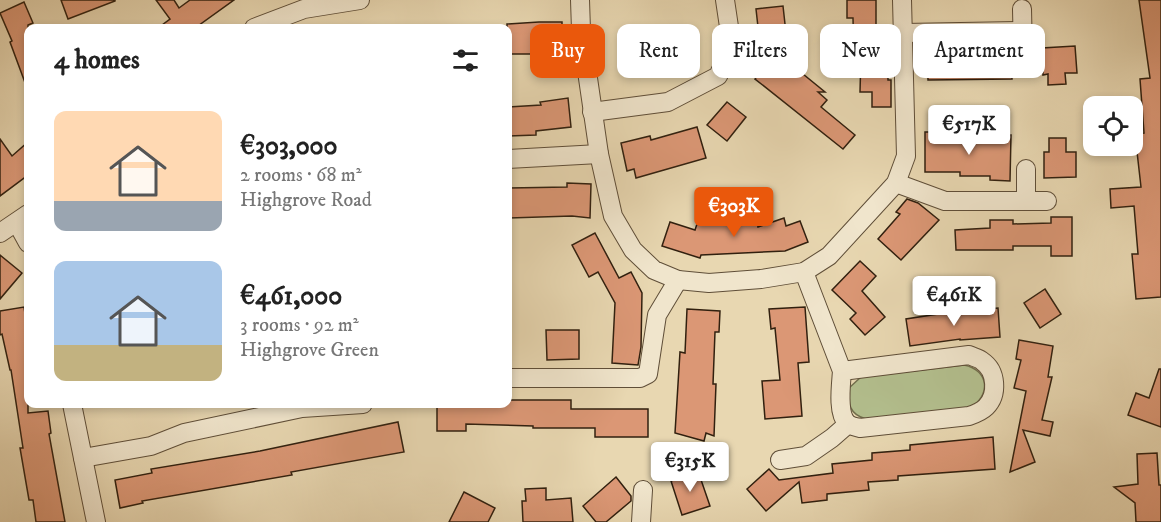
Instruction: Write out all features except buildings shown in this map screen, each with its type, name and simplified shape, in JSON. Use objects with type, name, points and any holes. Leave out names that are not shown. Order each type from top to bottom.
[{"type":"street","points":[[265,24],[304,9],[360,0]]},
{"type":"street","points":[[580,0],[581,30],[598,154],[613,216],[633,250],[654,270],[678,280],[719,282],[761,279],[804,272],[829,256],[896,183],[906,156],[902,0]]},
{"type":"street","points":[[592,112],[668,102],[718,76],[732,47],[725,0]]},
{"type":"street","points":[[1022,9],[1022,24]]},
{"type":"street","points":[[903,33],[913,33]]},
{"type":"street","points":[[512,159],[598,154]]},
{"type":"street","points":[[1026,169],[1026,201]]},
{"type":"street","points":[[896,183],[945,201],[1047,201]]},
{"type":"street","points":[[0,233],[23,219]]},
{"type":"street","points":[[804,272],[842,371],[840,392],[842,415],[848,424],[860,428],[969,416],[988,406],[995,388],[992,371],[983,361],[969,355],[842,371]]},
{"type":"street","points":[[512,378],[640,378],[648,374],[657,315],[678,280]]},
{"type":"street","points":[[73,408],[96,522]]},
{"type":"street","points":[[83,458],[151,446],[184,433],[302,408]]},
{"type":"street","points":[[780,460],[806,456],[848,424]]},
{"type":"street","points":[[641,522],[643,490]]},
{"type":"green space","points":[[964,365],[979,372],[984,384],[981,397],[969,408],[866,419],[860,417],[851,408],[849,388],[861,377]]}]
